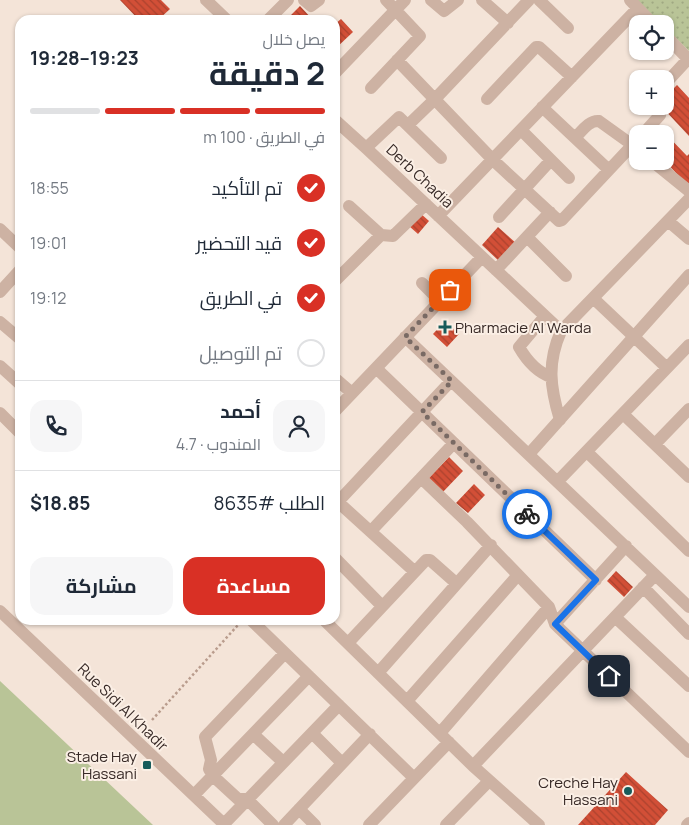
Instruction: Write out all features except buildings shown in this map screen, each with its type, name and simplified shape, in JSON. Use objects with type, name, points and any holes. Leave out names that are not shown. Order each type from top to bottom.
[{"type":"street","points":[[206,0],[222,15]]},
{"type":"street","points":[[273,15],[288,0]]},
{"type":"street","points":[[304,0],[311,6],[319,0]]},
{"type":"street","points":[[370,88],[420,36],[386,0]]},
{"type":"street","points":[[340,68],[405,0]]},
{"type":"street","points":[[431,0],[444,11],[458,0]]},
{"type":"street","points":[[482,0],[508,23]]},
{"type":"street","points":[[408,125],[529,0]]},
{"type":"street","points":[[539,0],[568,28]]},
{"type":"street","points":[[438,216],[572,76],[634,4],[645,15]]},
{"type":"street","points":[[674,45],[689,59],[674,75]]},
{"type":"street","points":[[487,99],[536,47],[539,47],[572,76]]},
{"type":"street","points":[[397,60],[493,160],[559,221],[629,150]]},
{"type":"street","points":[[542,107],[608,170]]},
{"type":"street","points":[[651,125],[660,115]]},
{"type":"street","points":[[366,148],[398,117],[441,158]]},
{"type":"street","points":[[575,138],[594,120],[599,121],[629,140]]},
{"type":"street","name":"Derb Chadia","points":[[340,128],[366,148],[561,331]]},
{"type":"street","points":[[521,130],[570,178]]},
{"type":"street","points":[[499,217],[551,160]]},
{"type":"street","points":[[663,170],[689,191]]},
{"type":"street","points":[[560,420],[552,396],[551,377],[554,347],[561,331],[689,199]]},
{"type":"street","points":[[349,206],[381,235],[394,236],[426,204]]},
{"type":"street","points":[[496,270],[550,212]]},
{"type":"street","points":[[668,221],[689,239]]},
{"type":"street","points":[[0,229],[15,243]]},
{"type":"street","points":[[340,276],[381,235]]},
{"type":"street","points":[[527,236],[566,276]]},
{"type":"street","points":[[340,406],[482,257]]},
{"type":"street","points":[[529,454],[689,275]]},
{"type":"street","points":[[0,292],[15,276]]},
{"type":"street","points":[[422,283],[440,301]]},
{"type":"street","points":[[594,298],[667,368]]},
{"type":"street","points":[[545,316],[520,347],[541,373],[551,377]]},
{"type":"street","points":[[0,322],[15,336]]},
{"type":"street","points":[[405,337],[689,607]]},
{"type":"street","points":[[558,481],[689,344]]},
{"type":"street","points":[[0,366],[15,380]]},
{"type":"street","points":[[376,368],[596,580]]},
{"type":"street","points":[[340,500],[452,381]]},
{"type":"street","points":[[340,383],[352,393]]},
{"type":"street","points":[[656,444],[689,409]]},
{"type":"street","points":[[0,413],[15,428]]},
{"type":"street","points":[[624,414],[689,477]]},
{"type":"street","points":[[371,531],[454,443]]},
{"type":"street","points":[[587,452],[689,551]]},
{"type":"street","points":[[421,478],[491,545],[549,607],[555,624],[689,752]]},
{"type":"street","points":[[340,507],[371,531],[414,571]]},
{"type":"street","points":[[378,673],[491,545]]},
{"type":"street","points":[[555,624],[626,546]]},
{"type":"street","points":[[348,643],[426,560],[429,559],[456,583]]},
{"type":"street","points":[[340,563],[382,606]]},
{"type":"street","points":[[407,701],[518,575]]},
{"type":"street","points":[[473,766],[655,575]]},
{"type":"street","points":[[643,587],[687,628]]},
{"type":"street","points":[[369,825],[414,778],[549,607]]},
{"type":"street","name":"Rue Sidi Al Khadir","points":[[0,611],[224,824]]},
{"type":"street","points":[[615,617],[689,686]]},
{"type":"street","points":[[256,625],[414,778]]},
{"type":"street","points":[[329,625],[473,766],[539,825]]},
{"type":"street","points":[[247,798],[238,799],[213,776],[209,769],[211,760],[205,737],[285,653]]},
{"type":"street","points":[[194,795],[309,676]]},
{"type":"street","points":[[224,824],[247,798],[339,705]]},
{"type":"street","points":[[312,733],[342,763]]},
{"type":"street","points":[[253,734],[283,762]]},
{"type":"street","points":[[284,825],[370,734]]},
{"type":"street","points":[[446,825],[490,781]]},
{"type":"street","points":[[247,798],[273,825]]},
{"type":"street","points":[[299,809],[315,825]]},
{"type":"path","points":[[152,720],[238,625]]},
{"type":"green space","points":[[635,0],[689,0],[689,51],[674,37],[674,15],[651,15]]},
{"type":"green space","points":[[0,681],[153,825],[0,825]]},
{"type":"way so far","points":[[450,290],[405,337],[452,381],[422,412],[527,514]]},
{"type":"place","name":"Pharmacie Al Warda","points":[[445,327]]},
{"type":"place","name":"Stade Hay Hassani","points":[[147,765]]},
{"type":"place","name":"Creche Hay Hassani","points":[[628,791]]},
{"type":"route","points":[[527,514],[596,580],[555,624],[609,676]]}]
